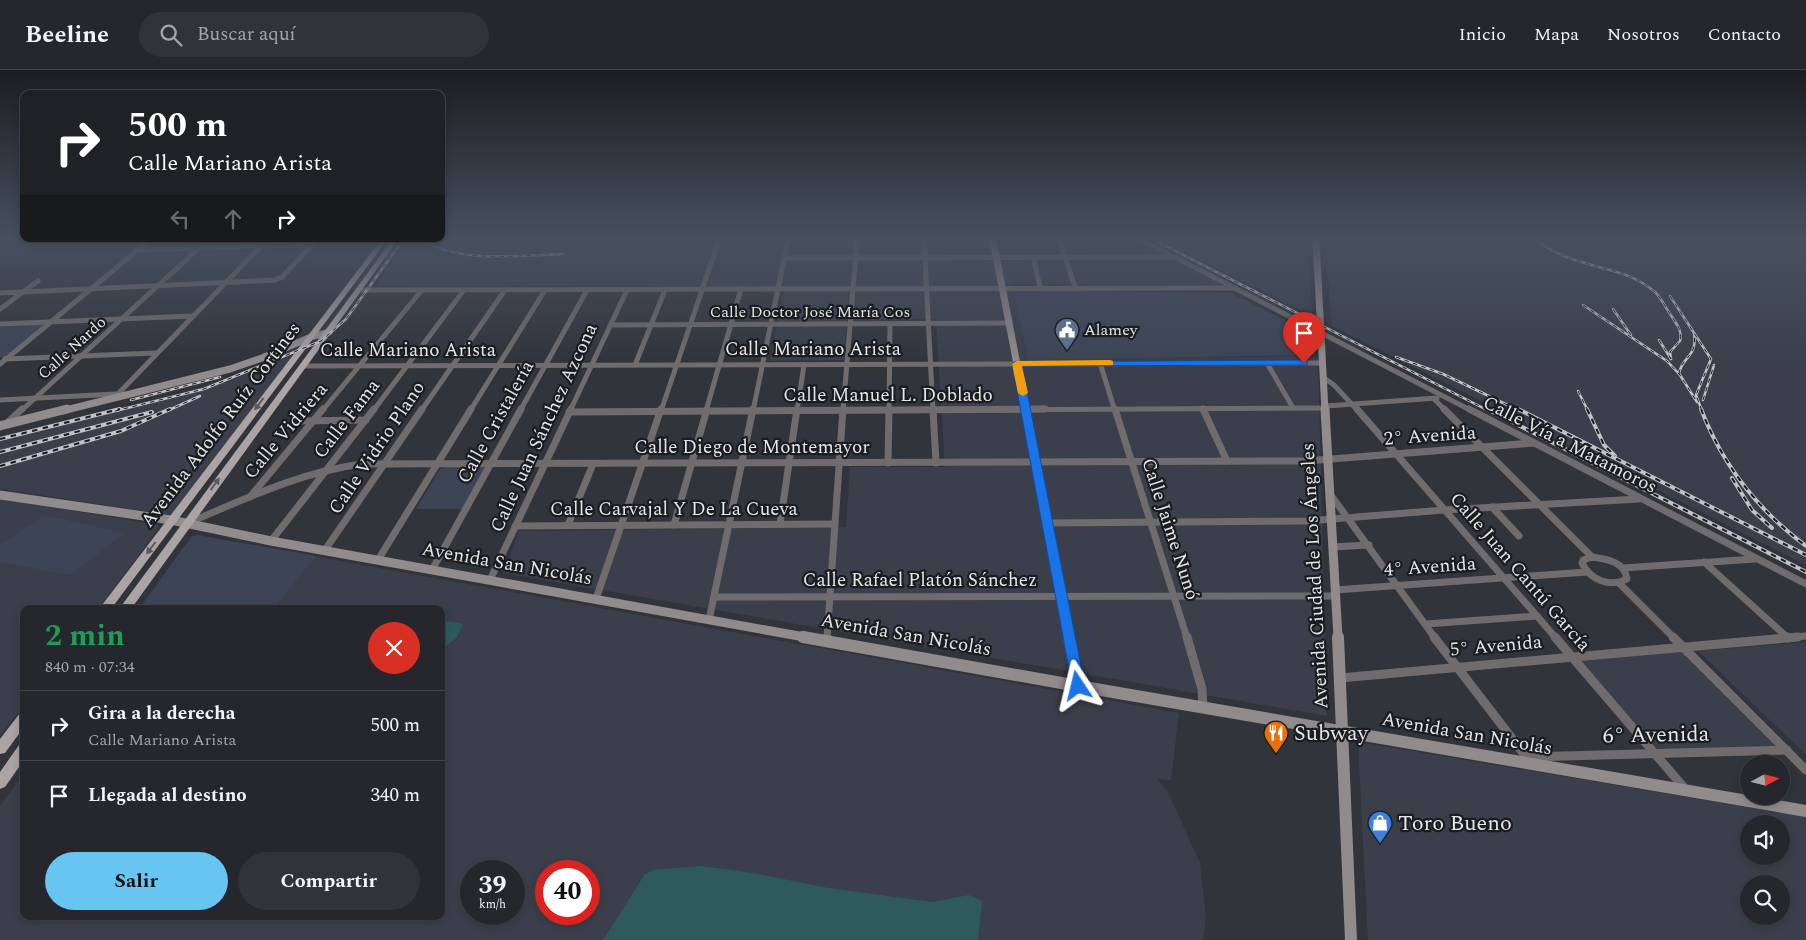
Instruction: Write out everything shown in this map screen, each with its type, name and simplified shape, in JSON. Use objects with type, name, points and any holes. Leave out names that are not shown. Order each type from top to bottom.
[{"type":"main road","name":"Avenida Adolfo Ruíz Cortines","points":[[108,605],[353,281]]},
{"type":"main road","name":"Avenida Adolfo Ruíz Cortines","points":[[128,605],[365,281]]},
{"type":"main road","points":[[329,313],[344,311]]},
{"type":"main road","points":[[276,382],[285,380],[291,382]]},
{"type":"main road","points":[[0,749],[20,722]]},
{"type":"main road","points":[[0,783],[20,755]]},
{"type":"street","points":[[0,309],[38,281]]},
{"type":"street","points":[[0,364],[3,359],[100,281]]},
{"type":"street","name":"Calle Nardo","points":[[2,427],[164,281]]},
{"type":"street","points":[[0,400],[115,396],[226,281]]},
{"type":"street","points":[[0,293],[257,281]]},
{"type":"street","points":[[596,599],[678,365],[705,281]]},
{"type":"street","points":[[709,620],[780,281]]},
{"type":"street","points":[[827,640],[834,524],[854,281]]},
{"type":"street","points":[[926,281],[932,364],[936,463]]},
{"type":"street","points":[[1001,281],[1078,686]]},
{"type":"street","points":[[1038,281],[1040,287]]},
{"type":"street","points":[[1074,281],[1076,287]]},
{"type":"street","name":"Calle Vía a Matamoros","points":[[1221,281],[1806,584]]},
{"type":"street","name":"Avenida Ciudad de Los Ángeles","points":[[1318,281],[1340,678],[1350,940]]},
{"type":"street","points":[[358,290],[702,290],[1002,287],[1236,288]]},
{"type":"street","points":[[674,525],[741,289]]},
{"type":"street","name":"Calle Vidriera","points":[[249,498],[422,290]]},
{"type":"street","name":"Calle Fama","points":[[271,541],[366,420],[464,290]]},
{"type":"street","name":"Calle Vidrio Plano","points":[[325,550],[505,290]]},
{"type":"street","points":[[378,560],[545,290]]},
{"type":"street","name":"Calle Cristalería","points":[[432,570],[587,290]]},
{"type":"street","name":"Calle Juan Sánchez Azcona","points":[[490,580],[627,290]]},
{"type":"street","points":[[635,365],[665,290]]},
{"type":"street","points":[[0,324],[192,316]]},
{"type":"street","name":"Calle Doctor José María Cos","points":[[610,325],[1009,323]]},
{"type":"street","points":[[888,462],[890,324]]},
{"type":"street","points":[[2,427],[115,396],[240,366],[327,334]]},
{"type":"street","points":[[2,427],[233,371],[309,340]]},
{"type":"street","points":[[3,359],[156,353]]},
{"type":"street","name":"Calle Jaime Nunó","points":[[1100,363],[1152,523],[1202,689],[1203,707]]},
{"type":"street","points":[[1267,363],[1293,408]]},
{"type":"street","name":"Calle Mariano Arista","points":[[304,366],[1323,363]]},
{"type":"street","points":[[780,524],[804,364]]},
{"type":"street","name":"Calle Juan Cantú García","points":[[1324,378],[1334,385],[1352,404],[1505,578],[1687,792]]},
{"type":"street","points":[[1442,395],[1435,400],[1592,557]]},
{"type":"street","name":"Calle Manuel L. Doblado","points":[[569,412],[1293,408],[1435,400]]},
{"type":"street","points":[[1203,409],[1227,461]]},
{"type":"street","points":[[299,421],[366,420]]},
{"type":"street","name":"2° Avenida","points":[[1328,459],[1534,443]]},
{"type":"street","name":"Calle Diego de Montemayor","points":[[187,524],[301,477],[351,465],[1036,463],[1328,459]]},
{"type":"street","points":[[568,525],[593,464]]},
{"type":"street","points":[[1330,494],[1456,666],[1529,760]]},
{"type":"street","name":"Avenida San Nicolás","points":[[0,495],[171,520],[271,541],[1078,686],[1342,732],[1529,760],[1687,792],[1806,811]]},
{"type":"street","points":[[1048,523],[1307,521],[1444,510],[1641,499]]},
{"type":"street","points":[[1492,507],[1519,536]]},
{"type":"street","name":"Calle Carvajal Y De La Cueva","points":[[515,526],[834,524]]},
{"type":"street","points":[[1333,547],[1369,545]]},
{"type":"street","points":[[1592,557],[1608,559],[1623,568],[1628,576],[1627,579],[1619,583],[1605,582],[1586,572],[1582,563],[1583,560],[1592,557]]},
{"type":"street","points":[[1623,568],[1757,559]]},
{"type":"street","points":[[1704,562],[1788,638]]},
{"type":"street","name":"4° Avenida","points":[[1335,593],[1398,586],[1586,572]]},
{"type":"street","points":[[1619,583],[1806,770]]},
{"type":"street","name":"Calle Rafael Platón Sánchez","points":[[714,597],[1174,597],[1335,593]]},
{"type":"street","points":[[1426,624],[1536,616]]},
{"type":"street","name":"5° Avenida","points":[[1340,678],[1456,666],[1806,636]]},
{"type":"street","name":"6° Avenida","points":[[1529,760],[1787,750]]},
{"type":"shaded area","points":[[379,281],[1215,281],[1225,286],[1012,284],[1028,359],[1295,356],[1318,358],[1327,716],[503,573],[519,531],[846,527],[850,467],[945,467],[936,319],[847,320],[843,360],[770,361],[784,287],[375,286]]},
{"type":"shaded area","points":[[1242,281],[1311,281],[1312,316]]},
{"type":"shaded area","points":[[1328,281],[1806,281],[1806,565],[1332,326]]},
{"type":"shaded area","points":[[1013,290],[1230,293],[1313,334],[1313,355],[1028,360]]},
{"type":"shaded area","points":[[44,324],[5,357],[0,358],[0,327]]},
{"type":"shaded area","points":[[285,356],[292,357],[172,515],[0,489],[0,438],[172,396],[226,379]]},
{"type":"shaded area","points":[[483,466],[485,469],[464,509],[416,509],[440,469],[445,467]]},
{"type":"shaded area","points":[[0,498],[158,525],[159,528],[101,605],[20,605],[20,710],[0,736]]},
{"type":"shaded area","points":[[44,515],[124,533],[70,575],[0,562],[0,545]]},
{"type":"shaded area","points":[[197,535],[1179,713],[1171,780],[1157,779],[1168,792],[1200,863],[1206,918],[1203,940],[0,940],[0,806],[20,778],[20,920],[445,920],[445,605],[146,605]]},
{"type":"shaded area","points":[[197,535],[316,556],[276,605],[142,605],[191,537]]},
{"type":"shaded area","points":[[445,621],[463,624],[457,637],[445,647]]},
{"type":"shaded area","points":[[1806,642],[1806,755],[1698,651]]},
{"type":"shaded area","points":[[1681,651],[1777,746],[1659,751],[1579,659]]},
{"type":"shaded area","points":[[1358,742],[1806,817],[1806,940],[1368,940]]},
{"type":"shaded area","points":[[701,866],[753,873],[828,888],[932,902],[969,895],[982,901],[978,940],[603,940],[645,874],[654,870]]},
{"type":"railway","points":[[115,411],[204,389],[321,341],[346,319],[374,281]]},
{"type":"railway","points":[[1234,281],[1489,411]]},
{"type":"railway","points":[[1638,281],[1655,292],[1661,299],[1679,330],[1680,341],[1670,352],[1671,359],[1659,340]]},
{"type":"railway","points":[[1670,296],[1711,359],[1696,395],[1702,411]]},
{"type":"railway","points":[[1583,305],[1667,361],[1679,374]]},
{"type":"railway","points":[[1613,309],[1631,335]]},
{"type":"railway","points":[[1679,374],[1680,368],[1694,348],[1694,334]]},
{"type":"railway","points":[[1396,357],[1443,374],[1520,411]]},
{"type":"railway","points":[[1703,400],[1714,365]]},
{"type":"railway","points":[[1679,374],[1697,402]]},
{"type":"railway","points":[[131,400],[220,377]]},
{"type":"railway","points":[[1578,391],[1587,409]]},
{"type":"railway","points":[[167,411],[200,396]]},
{"type":"railway","points":[[0,439],[120,409]]},
{"type":"railway","points":[[0,466],[121,431],[170,409]]},
{"type":"railway","points":[[1487,409],[1806,572]]},
{"type":"railway","points":[[1518,409],[1806,555]]},
{"type":"railway","points":[[1587,409],[1604,445],[1615,456]]},
{"type":"railway","points":[[1701,409],[1720,449],[1744,485],[1773,518],[1806,546]]},
{"type":"railway","points":[[0,452],[152,412]]},
{"type":"railway","points":[[1732,478],[1752,510],[1772,528]]},
{"type":"slow traffic","points":[[1023,393],[1017,364],[1110,363]]},
{"type":"place","name":"Alamey","points":[[1067,351]]},
{"type":"place","name":"Subway","points":[[1276,754]]},
{"type":"place","name":"Toro Bueno","points":[[1380,844]]},
{"type":"route","points":[[1078,686],[1017,364],[1304,363]]}]
